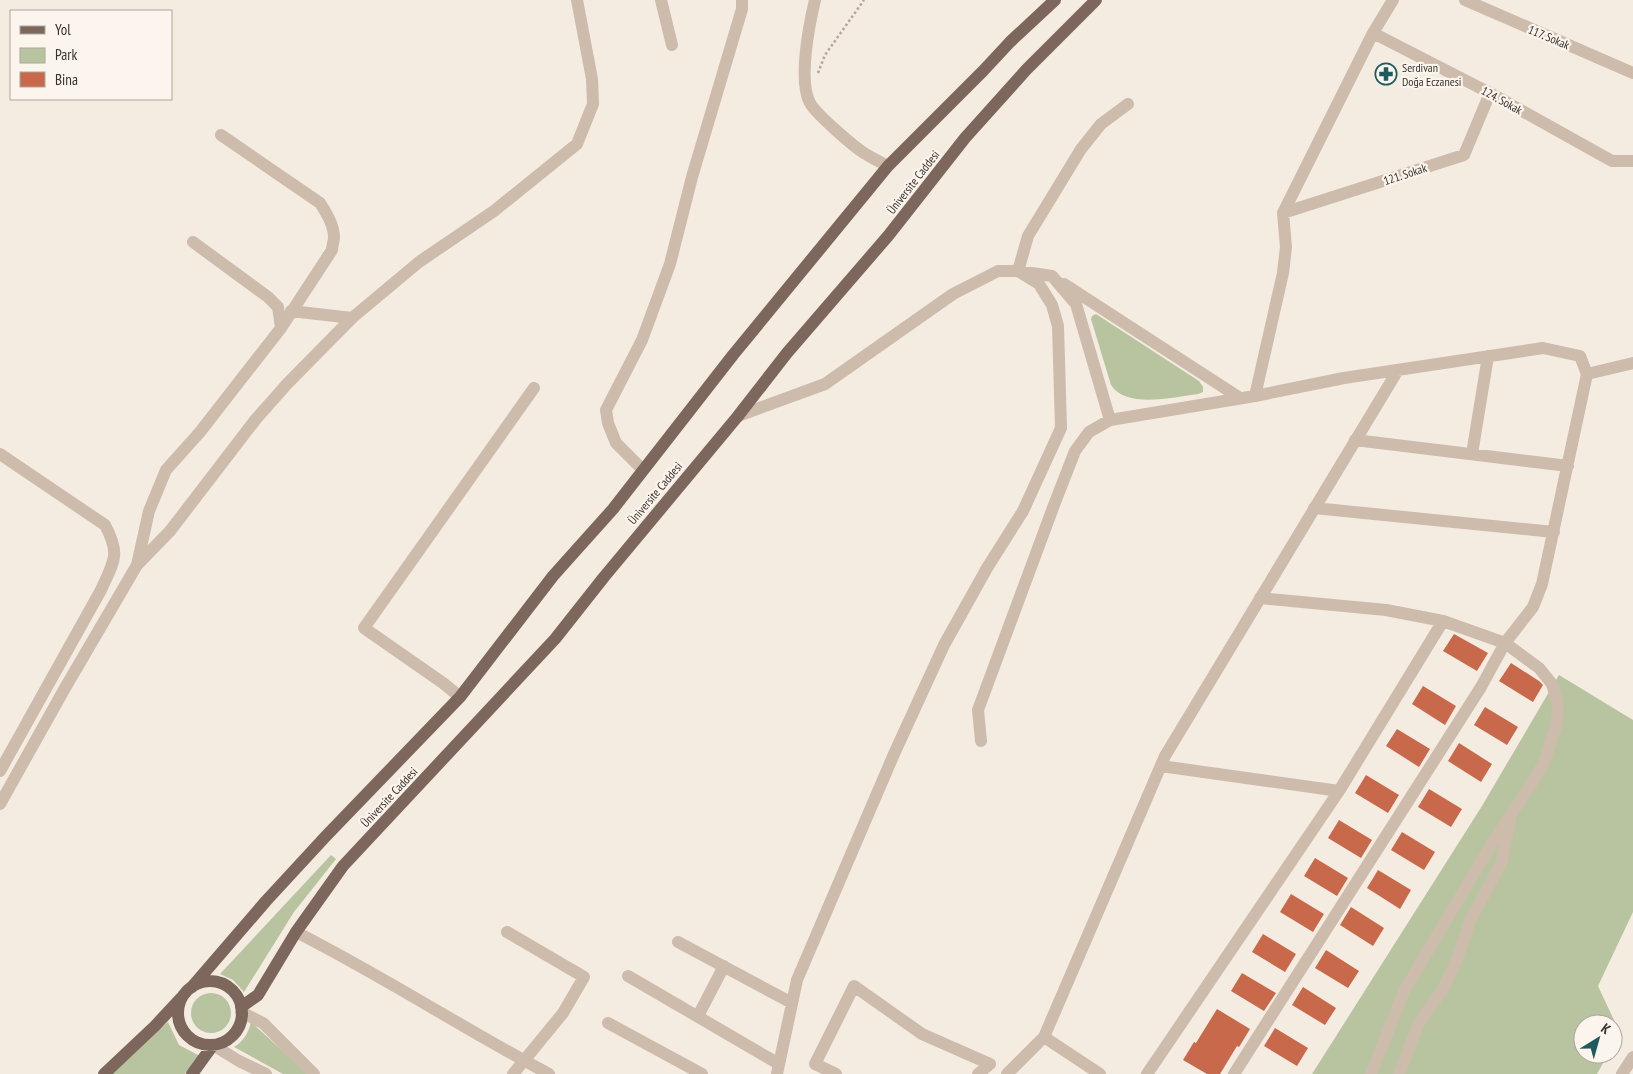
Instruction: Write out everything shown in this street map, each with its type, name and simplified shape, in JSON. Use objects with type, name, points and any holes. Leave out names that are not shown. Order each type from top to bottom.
[{"type":"main road","name":"Üniversite Caddesi","points":[[104,1074],[155,1026],[326,836],[460,697],[553,576],[613,509],[739,347],[888,166],[1010,42],[1055,0]]},
{"type":"main road","name":"Üniversite Caddesi","points":[[241,1009],[258,995],[296,932],[343,866],[556,639],[787,353],[893,230],[965,138],[1026,70],[1096,0]]},
{"type":"main road","points":[[188,990],[201,982],[211,981],[222,984],[237,997],[241,1009],[238,1027],[232,1036],[223,1042],[213,1045],[192,1074]]},
{"type":"main road","name":"Üniversite Caddesi","points":[[188,990],[178,1008],[180,1024],[185,1033],[193,1040],[202,1044],[213,1045]]},
{"type":"street","points":[[0,804],[137,565],[170,531],[256,419],[286,384],[352,318],[419,262],[494,211],[577,144],[594,104],[592,79],[577,0]]},
{"type":"street","points":[[661,0],[672,45]]},
{"type":"street","points":[[642,470],[616,443],[608,423],[606,410],[642,340],[670,264],[692,177],[742,9],[742,0]]},
{"type":"street","points":[[814,0],[805,68],[805,89],[810,104],[828,123],[864,153],[888,166]]},
{"type":"street","points":[[1255,396],[1283,274],[1286,247],[1283,213],[1373,32],[1393,0]]},
{"type":"street","name":"117. Sokak","points":[[1465,0],[1633,73]]},
{"type":"street","name":"124. Sokak","points":[[1373,32],[1490,93],[1612,161],[1633,161]]},
{"type":"street","name":"121. Sokak","points":[[1283,213],[1464,155],[1490,93]]},
{"type":"street","points":[[1018,271],[1028,236],[1081,149],[1101,124],[1128,104]]},
{"type":"street","points":[[137,565],[149,511],[166,470],[200,432],[281,328],[332,250],[334,238],[326,211],[320,203],[221,135]]},
{"type":"street","points":[[192,242],[268,297],[278,307],[281,328]]},
{"type":"street","points":[[738,416],[825,384],[953,294],[998,271],[1018,271],[1052,276],[1240,398]]},
{"type":"street","points":[[628,976],[698,1016],[778,1069],[797,980],[894,754],[944,645],[986,568],[1023,511],[1061,428],[1058,326],[1052,305],[1039,284],[1018,271]]},
{"type":"street","points":[[1052,276],[1076,304],[1110,420]]},
{"type":"street","points":[[291,311],[352,318]]},
{"type":"street","points":[[981,741],[978,710],[1075,451],[1090,432],[1110,420],[1255,396],[1344,378],[1542,348],[1580,356],[1587,374],[1542,584],[1533,607],[1505,643],[1481,687],[1234,1074]]},
{"type":"street","points":[[1472,454],[1488,356]]},
{"type":"street","points":[[1587,374],[1633,363]]},
{"type":"street","points":[[1007,1074],[1044,1038],[1164,756],[1398,370]]},
{"type":"street","points":[[460,697],[364,628],[534,388]]},
{"type":"street","points":[[1355,440],[1568,466]]},
{"type":"street","points":[[0,454],[105,524],[113,540],[115,560],[101,590],[0,771]]},
{"type":"street","points":[[1314,508],[1554,532]]},
{"type":"street","points":[[1260,598],[1386,610],[1443,621],[1505,643],[1539,668],[1552,684],[1558,704],[1556,726],[1544,762],[1488,850],[1404,991],[1371,1074]]},
{"type":"street","points":[[1147,1074],[1339,791],[1443,621]]},
{"type":"street","points":[[1160,766],[1339,791]]},
{"type":"street","points":[[1399,1074],[1419,1023],[1443,989],[1457,959],[1471,918],[1502,861],[1512,814]]},
{"type":"street","points":[[296,932],[396,985],[524,1061],[550,1074]]},
{"type":"street","points":[[507,932],[584,977],[563,1013],[512,1074]]},
{"type":"street","points":[[678,942],[792,1003]]},
{"type":"street","points":[[698,1016],[724,966]]},
{"type":"street","points":[[836,1074],[815,1064],[854,986],[922,1034],[990,1064],[978,1074]]},
{"type":"street","points":[[241,1009],[262,1023],[314,1074]]},
{"type":"street","points":[[608,1023],[702,1074]]},
{"type":"street","points":[[1044,1038],[1100,1074]]},
{"type":"street","points":[[213,1045],[239,1061],[266,1074]]},
{"type":"street","points":[[1622,1074],[1633,1057]]},
{"type":"path","points":[[817,77],[825,54],[864,0]]},
{"type":"green space","points":[[1096,314],[1199,381],[1203,387],[1203,392],[1151,400],[1128,397],[1118,392],[1111,385],[1091,319]]},
{"type":"green space","points":[[1559,675],[1633,720],[1633,912],[1598,986],[1611,1014],[1573,1014],[1573,1064],[1602,1064],[1597,1074],[1312,1074],[1482,806]]},
{"type":"green space","points":[[331,855],[336,859],[294,912],[244,992],[233,980],[220,974]]},
{"type":"green space","points":[[211,993],[225,999],[231,1013],[225,1027],[211,1033],[197,1027],[191,1013],[197,999]]},
{"type":"green space","points":[[168,1022],[179,1045],[200,1056],[185,1074],[112,1074]]},
{"type":"green space","points":[[251,1022],[308,1074],[283,1074],[234,1047],[245,1036]]},
{"type":"building","points":[[1454,634],[1488,653],[1477,671],[1443,651]]},
{"type":"building","points":[[1511,663],[1543,685],[1533,702],[1499,681]]},
{"type":"building","points":[[1423,686],[1456,706],[1445,725],[1412,704]]},
{"type":"building","points":[[1485,707],[1518,727],[1507,745],[1474,725]]},
{"type":"building","points":[[1397,729],[1430,749],[1419,767],[1386,746]]},
{"type":"building","points":[[1459,743],[1492,764],[1481,782],[1448,761]]},
{"type":"building","points":[[1366,775],[1399,795],[1388,813],[1355,793]]},
{"type":"building","points":[[1429,789],[1462,809],[1451,827],[1418,807]]},
{"type":"building","points":[[1339,820],[1372,840],[1361,858],[1328,838]]},
{"type":"building","points":[[1402,832],[1435,852],[1424,870],[1391,850]]},
{"type":"building","points":[[1315,858],[1348,878],[1337,896],[1304,876]]},
{"type":"building","points":[[1378,870],[1411,890],[1400,909],[1367,888]]},
{"type":"building","points":[[1291,894],[1324,914],[1313,932],[1280,912]]},
{"type":"building","points":[[1351,907],[1384,928],[1373,946],[1340,925]]},
{"type":"building","points":[[1263,934],[1296,954],[1285,972],[1252,952]]},
{"type":"building","points":[[1326,950],[1359,971],[1348,988],[1315,968]]},
{"type":"building","points":[[1242,973],[1276,993],[1264,1011],[1231,991]]},
{"type":"building","points":[[1303,987],[1336,1008],[1325,1025],[1292,1005]]},
{"type":"building","points":[[1217,1009],[1250,1029],[1220,1074],[1207,1074],[1183,1060]]},
{"type":"building","points":[[1275,1028],[1308,1048],[1297,1066],[1264,1046]]},
{"type":"place","name":"Serdivan Doğa Eczanesi","points":[[1386,74]]}]
